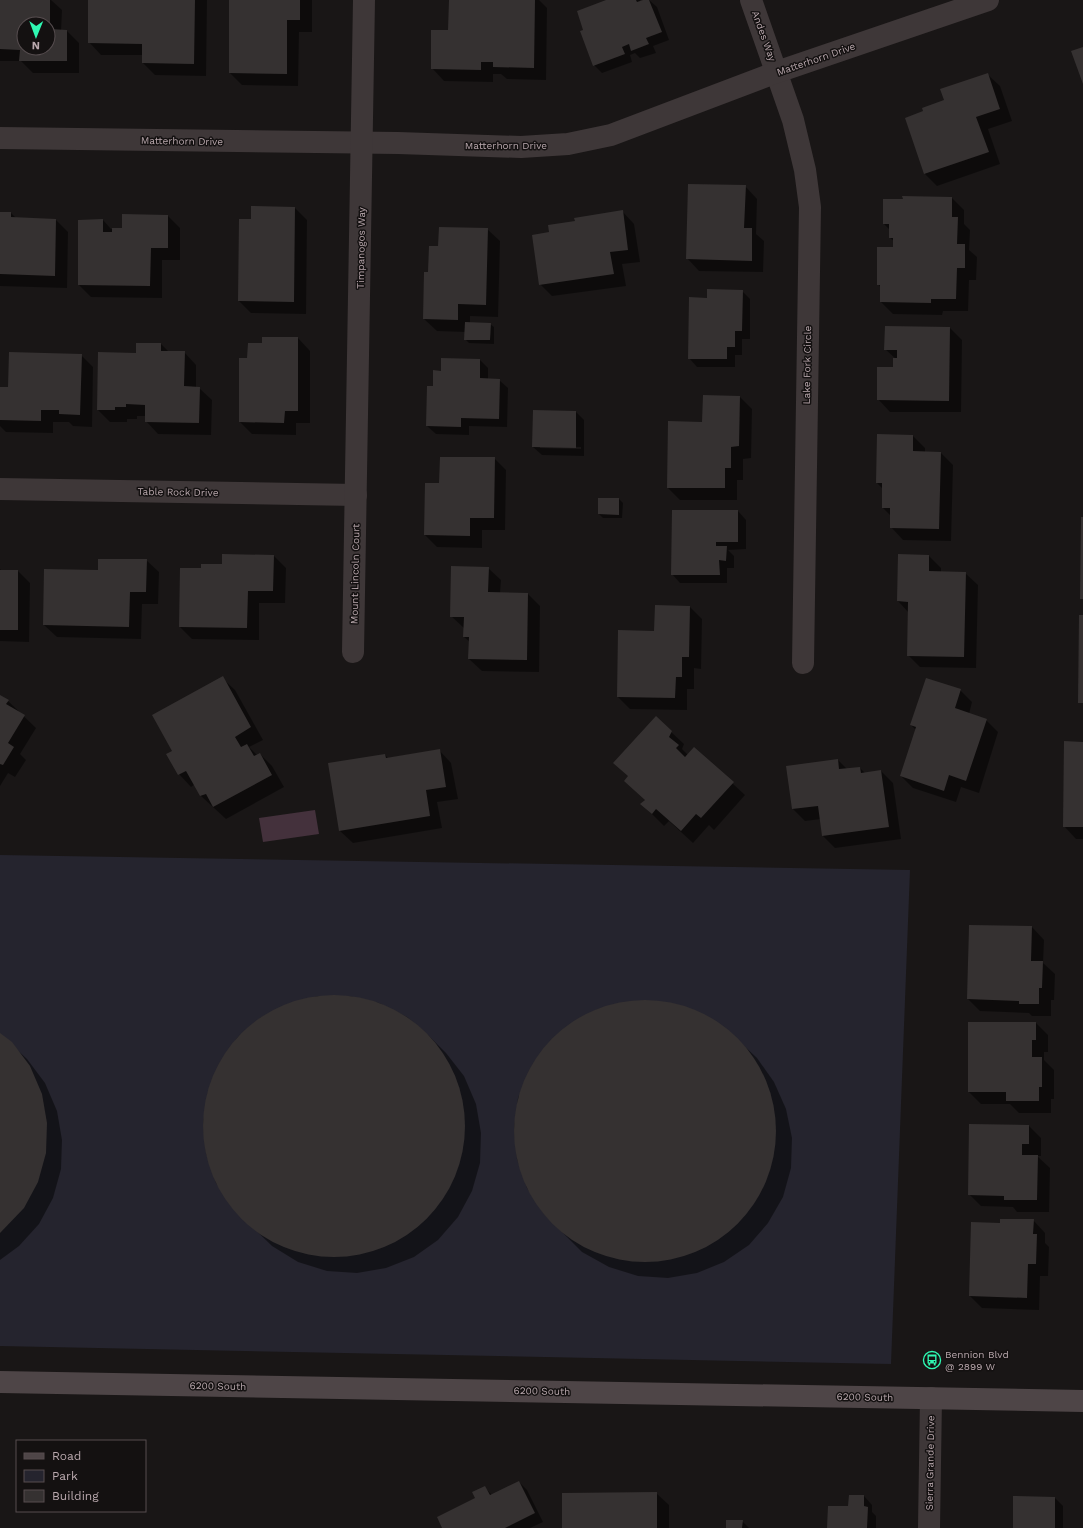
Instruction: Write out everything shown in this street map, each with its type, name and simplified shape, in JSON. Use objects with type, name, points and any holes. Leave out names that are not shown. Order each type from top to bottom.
[{"type":"main road","name":"6200 South","points":[[0,1382],[1083,1401]]},
{"type":"street","name":"Timpanogos Way","points":[[356,495],[364,0]]},
{"type":"street","name":"Andes Way","points":[[750,0],[777,72]]},
{"type":"street","name":"Matterhorn Drive","points":[[0,138],[521,147],[568,144],[611,134],[777,72],[988,0]]},
{"type":"street","name":"Lake Fork Circle","points":[[777,72],[793,120],[805,170],[810,207],[803,663]]},
{"type":"street","name":"Table Rock Drive","points":[[0,489],[356,495]]},
{"type":"street","name":"Mount Lincoln Court","points":[[353,652],[356,495]]},
{"type":"street","name":"Sierra Grande Drive","points":[[929,1528],[931,1398]]},
{"type":"green space","points":[[0,855],[910,870],[891,1364],[0,1346]]},
{"type":"shaded area","points":[[315,810],[319,834],[263,842],[259,818]]},
{"type":"building","points":[[0,0],[50,0],[50,16],[16,16],[16,50],[0,49]]},
{"type":"building","points":[[88,0],[195,0],[194,64],[142,63],[142,44],[88,43]]},
{"type":"building","points":[[229,0],[300,0],[300,20],[287,20],[287,74],[229,73]]},
{"type":"building","points":[[449,0],[535,0],[534,68],[493,67],[493,62],[481,62],[481,70],[431,69],[431,30],[448,30]]},
{"type":"building","points":[[606,0],[636,0],[637,2],[649,0],[662,32],[646,38],[649,44],[631,51],[629,44],[622,47],[625,54],[593,66],[580,31],[583,30],[577,11]]},
{"type":"building","points":[[56,29],[67,30],[67,61],[19,61],[19,56],[56,56]]},
{"type":"building","points":[[1083,47],[1083,84],[1071,51]]},
{"type":"building","points":[[988,73],[1000,109],[976,117],[989,152],[924,174],[905,118],[923,111],[922,108],[944,100],[940,89]]},
{"type":"building","points":[[688,184],[746,185],[744,228],[752,228],[752,261],[686,259]]},
{"type":"building","points":[[902,196],[952,197],[952,217],[958,217],[957,244],[965,244],[965,268],[957,268],[956,299],[931,299],[931,303],[880,302],[880,285],[877,285],[877,247],[893,247],[893,238],[889,238],[889,224],[883,224],[883,199],[903,199]]},
{"type":"building","points":[[251,206],[295,207],[294,302],[238,301],[239,219],[251,219]]},
{"type":"building","points":[[623,210],[628,250],[610,252],[614,274],[539,285],[532,235],[549,232],[548,225],[575,221],[574,218]]},
{"type":"building","points":[[0,212],[11,212],[11,217],[56,219],[55,276],[0,274]]},
{"type":"building","points":[[122,214],[168,215],[168,248],[151,248],[150,286],[78,285],[78,220],[103,219],[103,232],[112,232],[112,228],[122,228]]},
{"type":"building","points":[[439,227],[488,228],[486,305],[458,304],[458,320],[423,319],[424,272],[428,272],[429,246],[438,246]]},
{"type":"building","points":[[707,289],[743,290],[742,331],[735,331],[735,347],[727,347],[727,359],[688,359],[689,297],[707,298]]},
{"type":"building","points":[[465,322],[491,323],[490,340],[464,340]]},
{"type":"building","points":[[885,326],[950,327],[949,401],[877,400],[877,367],[893,367],[893,358],[897,358],[897,350],[884,350]]},
{"type":"building","points":[[262,337],[298,337],[298,411],[285,411],[284,423],[239,422],[239,358],[247,358],[248,343],[262,343]]},
{"type":"building","points":[[136,343],[161,343],[161,351],[185,351],[184,386],[200,387],[199,423],[145,422],[145,405],[126,404],[126,407],[115,407],[115,410],[97,410],[98,352],[136,353]]},
{"type":"building","points":[[9,352],[82,354],[80,415],[59,414],[59,410],[41,410],[41,421],[0,420],[0,387],[8,387]]},
{"type":"building","points":[[441,358],[480,359],[480,378],[500,379],[499,419],[461,418],[461,427],[426,426],[427,386],[433,386],[433,370],[441,371]]},
{"type":"building","points":[[703,395],[740,396],[739,446],[731,447],[731,468],[725,468],[725,488],[667,488],[668,421],[702,422]]},
{"type":"building","points":[[533,410],[576,411],[576,448],[532,447]]},
{"type":"building","points":[[877,434],[913,435],[913,451],[941,452],[939,529],[890,528],[890,508],[882,508],[882,483],[876,483]]},
{"type":"building","points":[[440,457],[495,457],[494,518],[470,518],[470,536],[424,535],[425,483],[439,483]]},
{"type":"building","points":[[598,498],[619,498],[619,515],[598,514]]},
{"type":"building","points":[[672,510],[738,510],[738,542],[716,542],[716,546],[727,546],[726,561],[719,560],[720,575],[671,575]]},
{"type":"building","points":[[1081,517],[1083,517],[1083,599],[1080,599]]},
{"type":"building","points":[[222,554],[274,555],[273,591],[248,591],[247,628],[179,627],[180,568],[201,568],[201,564],[222,564]]},
{"type":"building","points":[[898,554],[929,555],[929,571],[966,572],[964,657],[907,656],[908,602],[897,601]]},
{"type":"building","points":[[98,559],[147,559],[146,592],[130,592],[129,627],[43,625],[44,569],[98,570]]},
{"type":"building","points":[[451,566],[489,567],[488,592],[528,593],[527,660],[468,659],[469,637],[463,637],[464,617],[450,617]]},
{"type":"building","points":[[0,570],[18,570],[18,630],[0,630]]},
{"type":"building","points":[[655,605],[690,606],[689,657],[682,657],[682,677],[676,677],[675,698],[617,697],[618,630],[654,631]]},
{"type":"building","points":[[1079,615],[1083,615],[1083,703],[1078,703]]},
{"type":"building","points":[[223,676],[251,727],[235,737],[241,747],[247,744],[254,756],[260,753],[272,775],[213,807],[206,794],[200,796],[186,771],[178,775],[166,754],[172,751],[152,715]]},
{"type":"building","points":[[926,678],[961,689],[955,708],[987,719],[966,781],[949,775],[944,791],[900,776],[916,727],[910,725]]},
{"type":"building","points":[[0,695],[9,700],[6,704],[25,715],[8,743],[14,747],[3,765],[0,764]]},
{"type":"building","points":[[656,716],[672,731],[669,737],[679,745],[676,748],[685,757],[694,747],[734,782],[701,818],[696,814],[681,831],[656,809],[652,814],[640,804],[645,800],[624,781],[628,776],[613,763]]},
{"type":"building","points":[[1064,741],[1083,742],[1083,827],[1063,827]]},
{"type":"building","points":[[440,749],[446,787],[426,790],[430,816],[339,831],[328,763],[385,754],[386,758]]},
{"type":"building","points":[[838,759],[839,769],[860,767],[861,773],[881,770],[889,827],[822,836],[818,806],[792,809],[786,766]]},
{"type":"building","points":[[969,925],[1032,926],[1031,961],[1043,961],[1042,988],[1039,988],[1039,1004],[1019,1004],[1019,1001],[967,999]]},
{"type":"building","points":[[334,995],[360,997],[384,1005],[407,1017],[427,1033],[443,1053],[455,1076],[463,1100],[465,1126],[463,1152],[455,1176],[443,1199],[427,1219],[407,1235],[384,1247],[360,1255],[334,1257],[308,1255],[284,1247],[261,1235],[241,1219],[225,1199],[213,1176],[205,1152],[203,1126],[205,1100],[213,1076],[225,1053],[241,1033],[261,1017],[284,1005],[308,997]]},
{"type":"building","points":[[645,1000],[671,1002],[695,1010],[718,1022],[738,1038],[754,1058],[766,1081],[774,1105],[776,1131],[774,1157],[766,1181],[754,1204],[738,1224],[718,1240],[695,1252],[671,1260],[645,1262],[619,1260],[595,1252],[572,1240],[552,1224],[536,1204],[524,1181],[516,1157],[514,1131],[516,1105],[524,1081],[536,1058],[552,1038],[572,1022],[595,1010],[619,1002]]},
{"type":"building","points":[[968,1022],[1036,1022],[1036,1040],[1032,1040],[1032,1057],[1042,1057],[1042,1087],[1039,1087],[1039,1101],[1006,1101],[1006,1092],[968,1092]]},
{"type":"building","points":[[0,1033],[12,1042],[30,1066],[42,1094],[47,1123],[46,1153],[38,1182],[24,1208],[0,1233]]},
{"type":"building","points":[[969,1124],[1029,1125],[1029,1144],[1022,1144],[1022,1155],[1038,1155],[1037,1200],[1004,1200],[1004,1196],[968,1195]]},
{"type":"building","points":[[1000,1219],[1034,1219],[1033,1234],[1037,1234],[1036,1264],[1028,1264],[1027,1298],[969,1296],[971,1222],[1000,1223]]},
{"type":"building","points":[[519,1481],[535,1513],[505,1528],[442,1528],[437,1517],[475,1498],[472,1492],[485,1486],[490,1495]]},
{"type":"building","points":[[657,1492],[657,1528],[562,1528],[562,1493]]},
{"type":"building","points":[[849,1495],[864,1495],[864,1506],[868,1507],[867,1528],[827,1528],[828,1506],[848,1506]]},
{"type":"building","points":[[1013,1496],[1055,1497],[1055,1528],[1013,1528]]},
{"type":"building","points":[[726,1520],[743,1520],[742,1528],[726,1528]]},
{"type":"place","name":"Bennion Blvd @ 2899 W","points":[[932,1360]]}]
